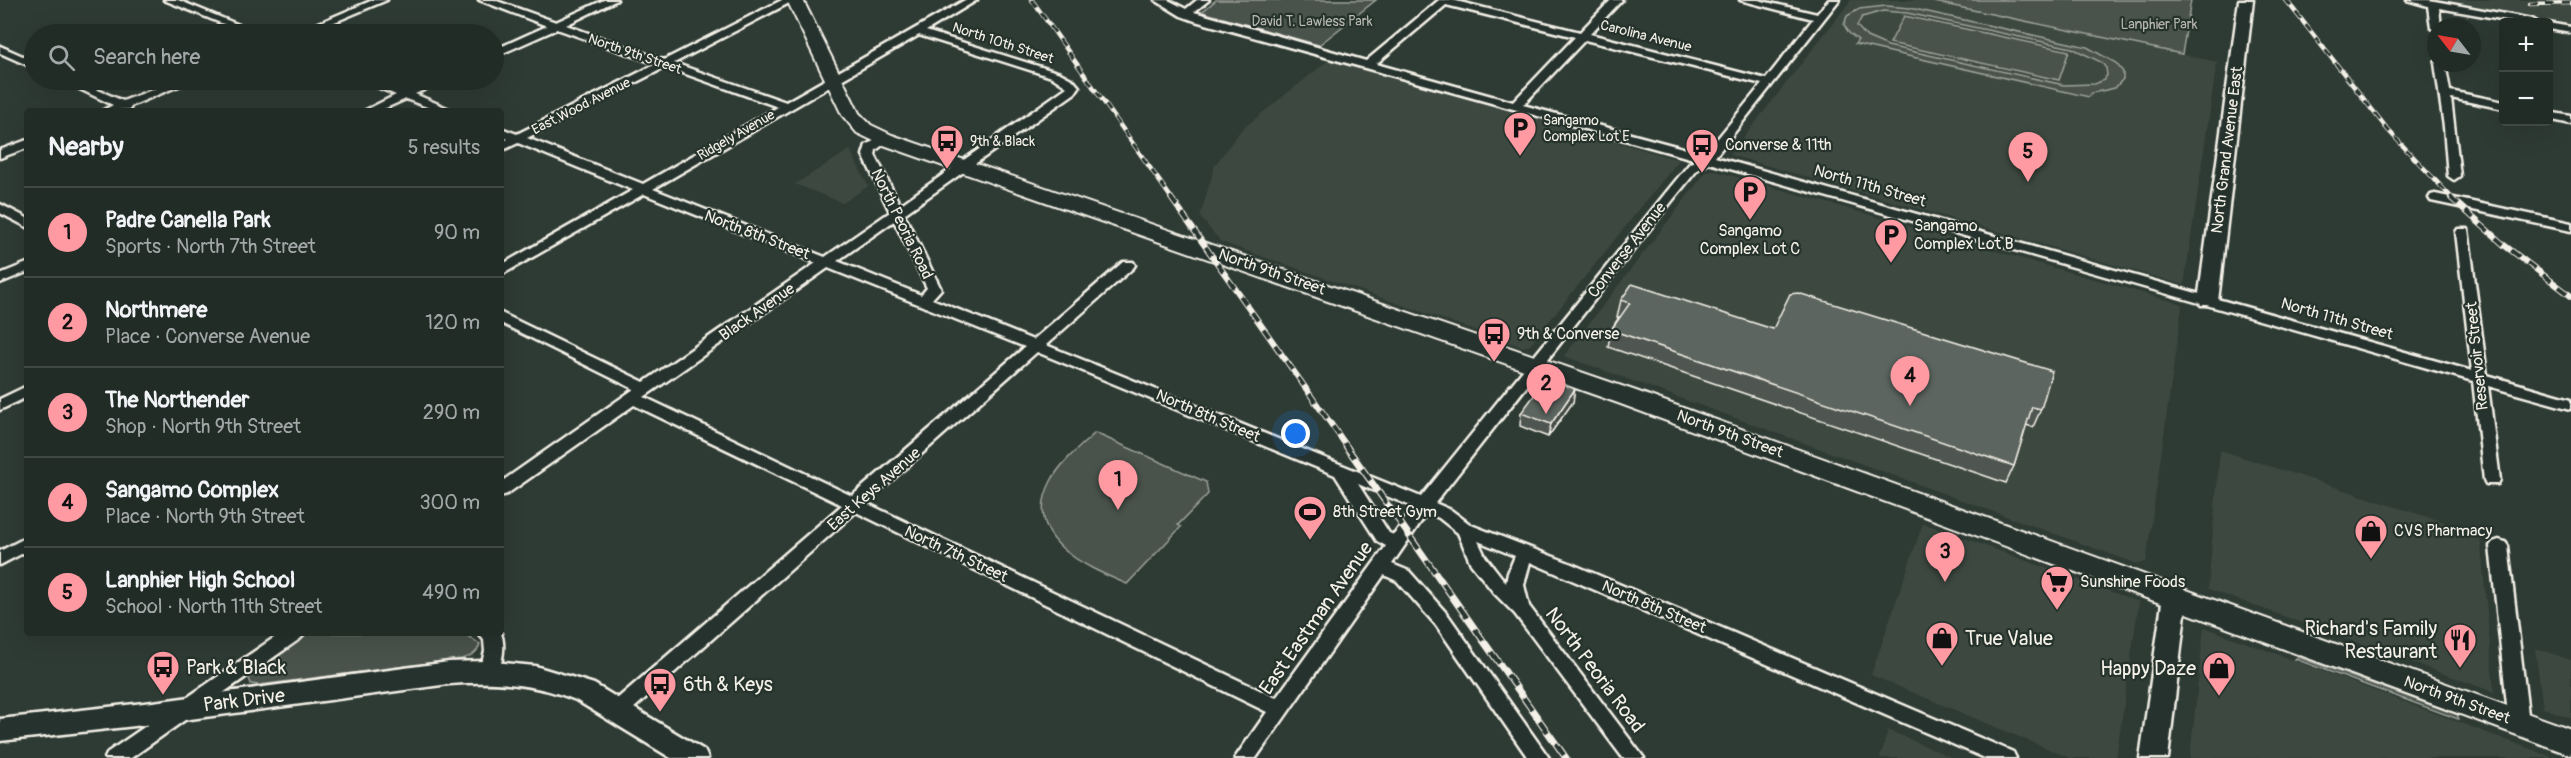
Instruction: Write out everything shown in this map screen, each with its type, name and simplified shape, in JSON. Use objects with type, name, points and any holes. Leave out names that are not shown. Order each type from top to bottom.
[{"type":"main road","points":[[795,0],[854,119],[864,129],[885,139]]},
{"type":"main road","name":"North 9th Street","points":[[885,139],[1535,364],[2571,742]]},
{"type":"street","points":[[169,0],[230,24]]},
{"type":"street","points":[[323,24],[382,0]]},
{"type":"street","name":"North 9th Street","points":[[484,0],[786,106]]},
{"type":"street","points":[[504,49],[612,0]]},
{"type":"street","name":"East Wood Avenue","points":[[504,146],[790,0]]},
{"type":"street","name":"Ridgely Avenue","points":[[504,269],[972,0]]},
{"type":"street","name":"North 11th Street","points":[[1160,0],[1185,14],[1707,159],[2571,404]]},
{"type":"street","points":[[1185,14],[1204,0]]},
{"type":"street","points":[[1367,66],[1445,0]]},
{"type":"street","name":"Carolina Avenue","points":[[1445,0],[1770,83]]},
{"type":"street","points":[[1515,106],[1617,0]]},
{"type":"street","points":[[1745,0],[1820,18]]},
{"type":"street","name":"Converse Avenue","points":[[1424,505],[1694,166],[1707,159],[1834,0]]},
{"type":"street","name":"North Grand Avenue East","points":[[2208,301],[2246,0]]},
{"type":"street","points":[[2412,0],[2510,18]]},
{"type":"street","points":[[2433,4],[2435,18]]},
{"type":"street","points":[[2553,27],[2571,30]]},
{"type":"street","name":"North 10th Street","points":[[917,31],[1056,75],[1069,82],[1073,87],[1071,92]]},
{"type":"street","points":[[0,49],[24,60]]},
{"type":"street","points":[[2442,72],[2454,176]]},
{"type":"street","points":[[89,90],[128,108]]},
{"type":"street","points":[[115,108],[160,90]]},
{"type":"street","points":[[395,90],[441,108]]},
{"type":"street","points":[[376,108],[415,90]]},
{"type":"street","name":"Black Avenue","points":[[504,488],[1071,92]]},
{"type":"street","points":[[2445,93],[2499,104]]},
{"type":"street","points":[[2553,116],[2571,120]]},
{"type":"street","name":"North 8th Street","points":[[504,133],[1424,505],[1454,519],[1465,529],[2006,758]]},
{"type":"street","name":"North Peoria Road","points":[[885,139],[870,148],[869,155],[934,289],[922,302]]},
{"type":"street","points":[[0,154],[24,145]]},
{"type":"street","points":[[2435,198],[2571,227]]},
{"type":"street","points":[[0,208],[24,221]]},
{"type":"street","name":"Reservoir Street","points":[[2463,232],[2492,480]]},
{"type":"street","name":"East Keys Avenue","points":[[617,711],[855,506],[1128,265]]},
{"type":"street","points":[[0,279],[24,268]]},
{"type":"street","name":"North 7th Street","points":[[504,319],[640,394],[855,506],[1280,709]]},
{"type":"street","points":[[0,405],[24,393]]},
{"type":"street","points":[[1342,473],[1383,537],[1396,543]]},
{"type":"street","name":"East Eastman Avenue","points":[[1245,758],[1424,505]]},
{"type":"street","name":"North Peoria Road","points":[[1465,529],[1477,559],[1500,588],[1521,609],[1634,758]]},
{"type":"street","points":[[0,559],[24,545]]},
{"type":"street","points":[[2499,546],[2519,723]]},
{"type":"street","name":"North Peoria Road","points":[[1521,609],[1513,590],[1515,572],[1526,553]]},
{"type":"street","points":[[1380,566],[1403,576],[1442,620],[1539,758]]},
{"type":"street","points":[[2154,758],[2175,596]]},
{"type":"street","points":[[114,758],[291,636]]},
{"type":"street","points":[[489,671],[494,651],[493,636]]},
{"type":"street","name":"Park Drive","points":[[0,730],[188,708],[449,673],[519,672],[561,682],[585,692],[694,758]]},
{"type":"street","points":[[0,740],[50,733],[84,721]]},
{"type":"shaded area","points":[[1851,0],[1925,0],[2217,62],[2184,285],[1730,155]]},
{"type":"shaded area","points":[[2436,0],[2571,0],[2571,25],[2553,22],[2553,18],[2533,18]]},
{"type":"shaded area","points":[[1329,60],[1679,160],[1530,345],[1523,347],[1221,242],[1200,217],[1215,165],[1241,130]]},
{"type":"shaded area","points":[[850,150],[868,186],[843,203],[795,184]]},
{"type":"shaded area","points":[[1712,170],[2181,304],[2146,562],[2138,564],[1564,356],[1706,172]]},
{"type":"shaded area","points":[[2220,450],[2480,534],[2494,692],[2208,589]]},
{"type":"shaded area","points":[[1923,523],[2139,602],[2116,758],[2070,758],[1871,675]]},
{"type":"shaded area","points":[[2204,627],[2525,747],[2555,758],[2190,758]]},
{"type":"shaded area","points":[[2535,648],[2571,660],[2571,718],[2543,708]]},
{"type":"shaded area","points":[[1888,730],[1953,758],[1880,758]]},
{"type":"green space","name":"David T. Lawless Park","points":[[1216,0],[1376,0],[1319,45],[1202,12]]},
{"type":"green space","name":"Lanphier Park","points":[[1925,0],[2191,0],[2182,54]]},
{"type":"green space","points":[[1886,6],[1910,8],[2087,47],[2116,63],[2123,72],[2123,79],[2115,88],[2092,93],[2089,97],[1855,44],[1858,40],[1849,33],[1844,25],[1847,16],[1859,9]],"holes":[[[1883,11],[1907,13],[2072,48],[2101,62],[2106,68],[2107,75],[2104,80],[2095,84],[2064,85],[1888,46],[1867,37],[1857,26],[1862,17]]]},
{"type":"green space","points":[[1904,16],[2069,51],[2059,80],[1890,43]]},
{"type":"green space","points":[[1095,433],[1206,482],[1208,494],[1178,525],[1181,527],[1127,584],[1076,559],[1051,534],[1044,519],[1044,501],[1055,474],[1065,461]]},
{"type":"green space","points":[[304,636],[468,636],[480,644],[473,654],[461,659],[259,685],[251,684],[249,678],[255,670]]},
{"type":"green space","points":[[2298,657],[2458,715],[2458,719],[2295,659]]},
{"type":"building","points":[[1632,284],[1773,329],[1790,294],[1798,293],[2052,371],[2041,409],[2032,407],[2014,466],[1611,330],[1630,303],[1621,300]]},
{"type":"building","points":[[1547,378],[1575,389],[1551,424],[1521,413]]},
{"type":"railway","points":[[1032,0],[1172,199]]},
{"type":"railway","points":[[2286,0],[2388,130],[2453,199]]},
{"type":"railway","points":[[2530,4],[2571,3]]},
{"type":"railway","points":[[1171,198],[1348,448]]},
{"type":"railway","points":[[2451,198],[2504,245],[2571,296]]},
{"type":"railway","points":[[1346,446],[1566,758]]},
{"type":"place","name":"Sangamo Complex Lot E","points":[[1520,157]]},
{"type":"place","name":"9th & Black","points":[[947,170]]},
{"type":"place","name":"Converse & 11th","points":[[1702,174]]},
{"type":"place","name":"Lanphier High School","points":[[2028,182]]},
{"type":"place","name":"Sangamo Complex Lot C","points":[[1750,221]]},
{"type":"place","name":"Sangamo Complex Lot B","points":[[1891,264]]},
{"type":"place","name":"9th & Converse","points":[[1494,363]]},
{"type":"place","name":"Sangamo Complex","points":[[1910,406]]},
{"type":"place","name":"Northmere","points":[[1546,414]]},
{"type":"place","name":"Padre Canella Park","points":[[1118,510]]},
{"type":"place","name":"8th Street Gym","points":[[1310,541]]},
{"type":"place","name":"CVS Pharmacy","points":[[2371,560]]},
{"type":"place","name":"The Northender","points":[[1945,582]]},
{"type":"place","name":"Sunshine Foods","points":[[2057,611]]},
{"type":"place","name":"True Value","points":[[1942,667]]},
{"type":"place","name":"Richard's Family Restaurant","points":[[2460,669]]},
{"type":"place","name":"Park & Black","points":[[163,696]]},
{"type":"place","name":"Happy Daze","points":[[2219,697]]},
{"type":"place","name":"6th & Keys","points":[[660,713]]}]
